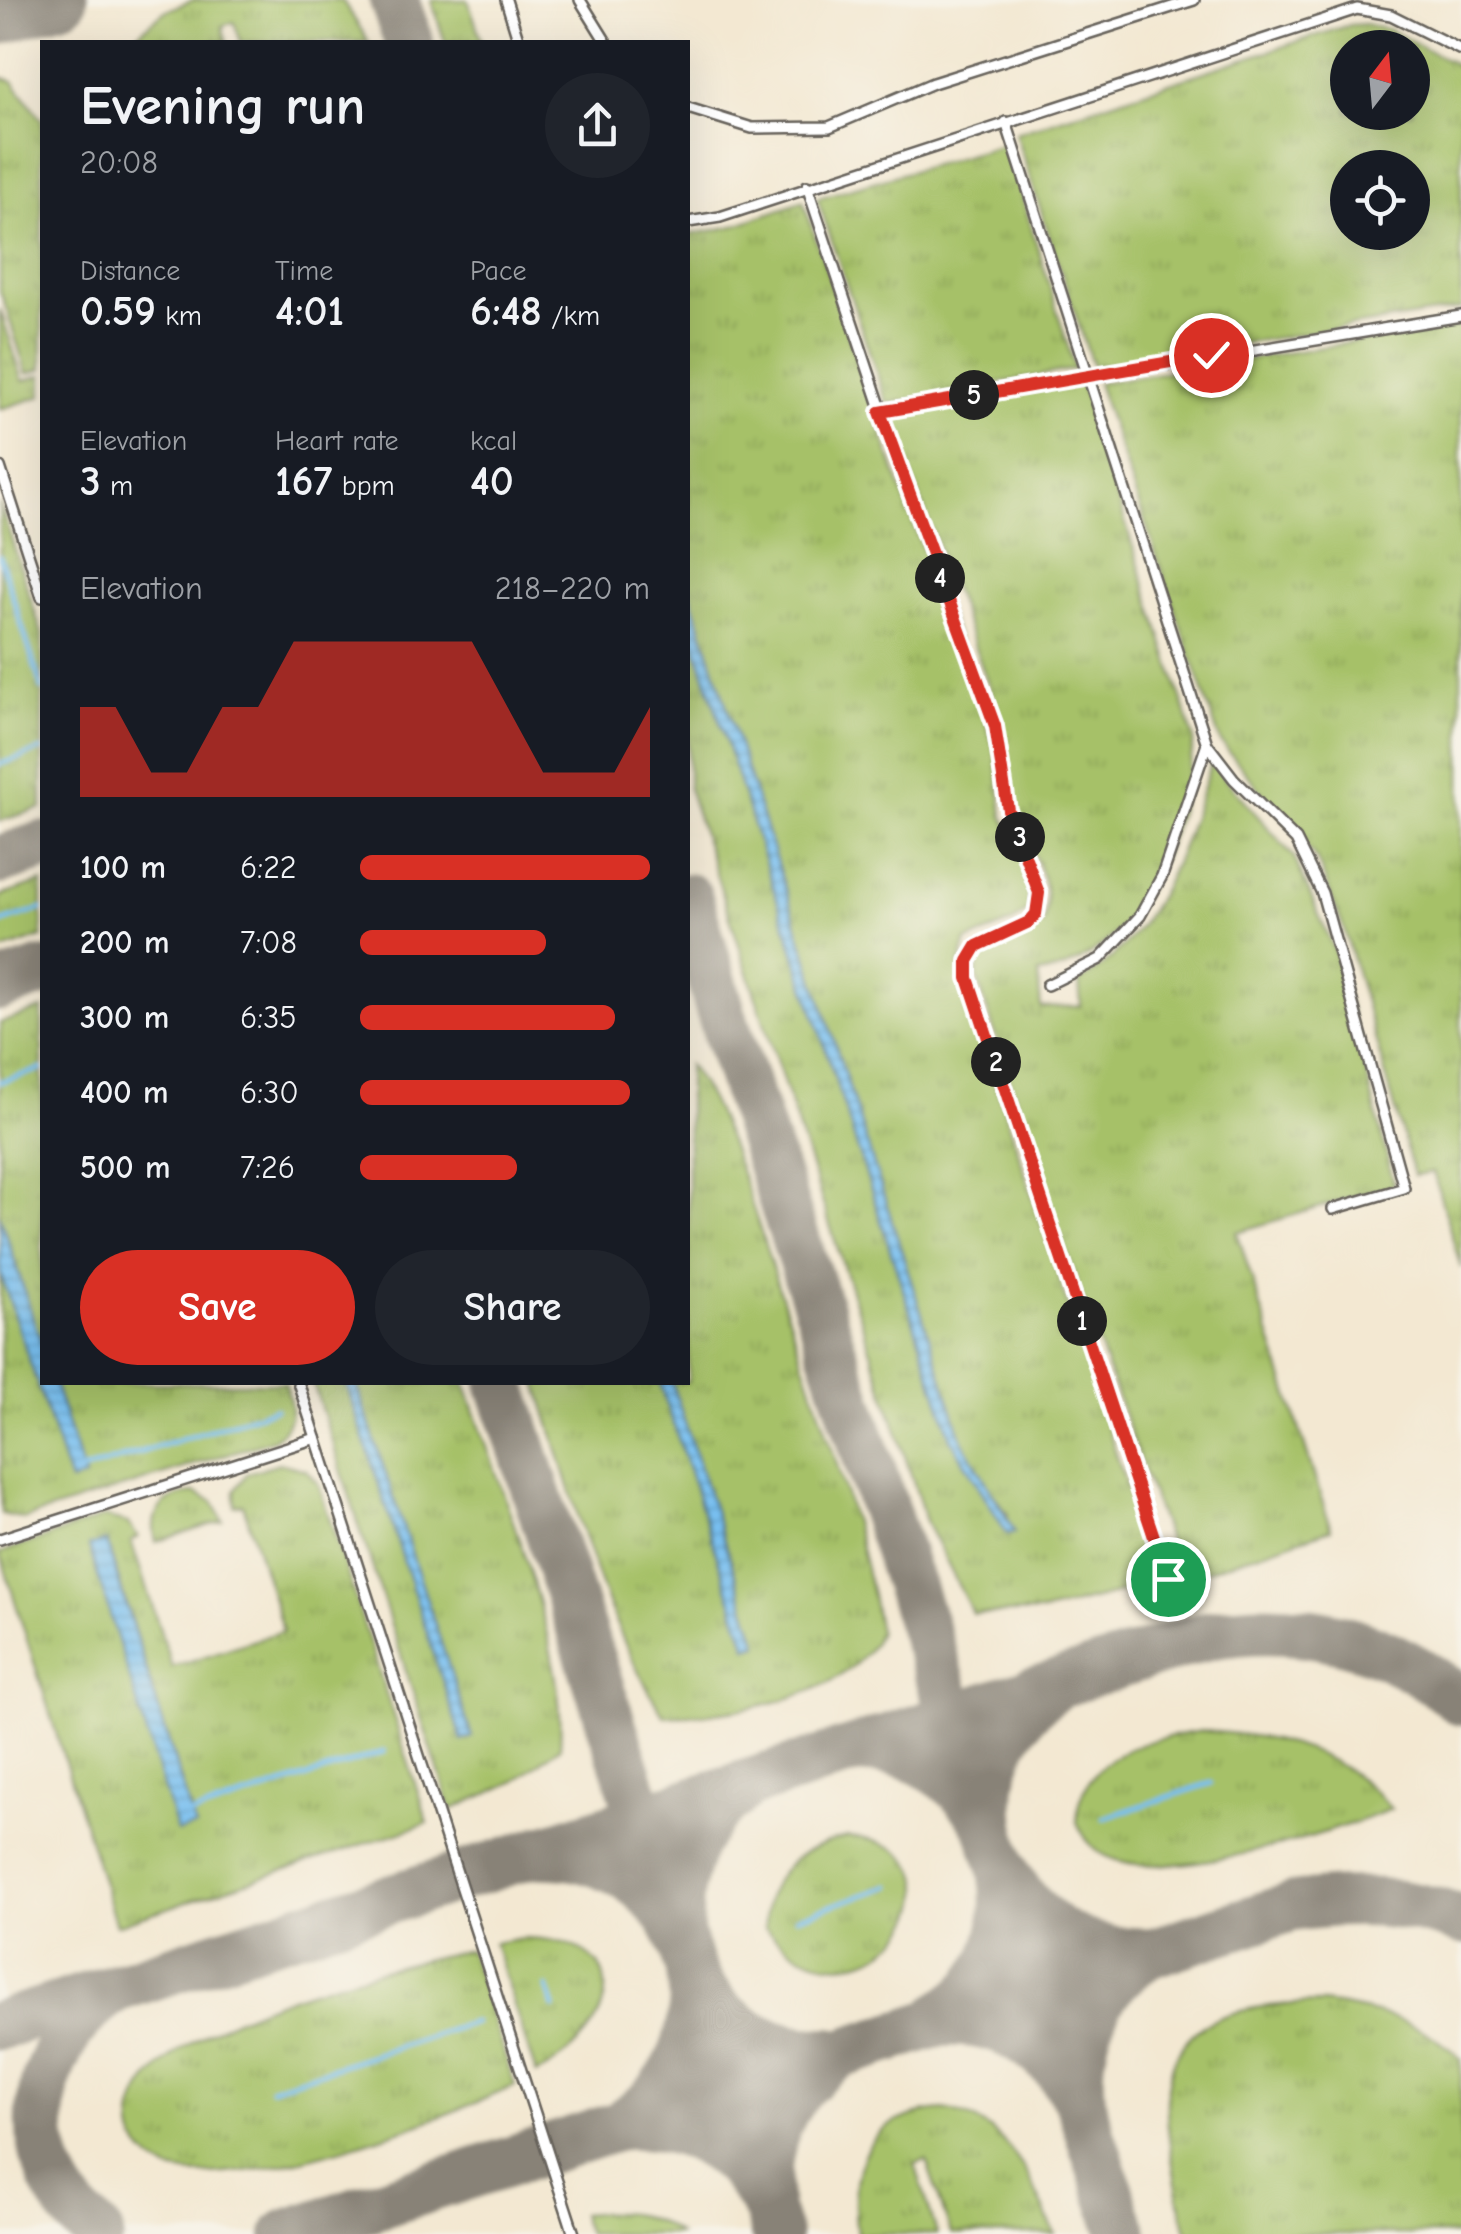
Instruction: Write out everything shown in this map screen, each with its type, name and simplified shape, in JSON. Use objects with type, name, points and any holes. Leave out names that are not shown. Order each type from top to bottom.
[{"type":"lane","points":[[506,0],[519,40]]},
{"type":"lane","points":[[580,0],[605,40]]},
{"type":"lane","points":[[690,109],[752,128],[828,127],[933,83],[1194,0]]},
{"type":"lane","points":[[690,222],[720,216],[1357,9],[1391,15],[1461,50]]},
{"type":"lane","points":[[1006,122],[1207,744],[1234,779],[1296,840],[1322,893],[1404,1188],[1333,1210]]},
{"type":"lane","points":[[807,186],[880,412],[995,726],[1008,810],[1039,893],[1036,914],[1029,922],[977,946],[968,961],[968,978],[1168,1579]]},
{"type":"lane","points":[[880,412],[1461,316]]},
{"type":"lane","points":[[0,467],[40,591]]},
{"type":"lane","points":[[1047,985],[1100,959],[1140,916],[1162,876],[1207,744]]},
{"type":"lane","points":[[299,1385],[574,2234]]},
{"type":"lane","points":[[0,1540],[316,1438]]},
{"type":"green space","points":[[194,0],[342,0],[368,40],[240,40],[234,22],[222,26],[226,40],[130,40],[165,11]]},
{"type":"green space","points":[[431,0],[468,0],[481,40],[444,40]]},
{"type":"green space","points":[[1365,24],[1389,30],[1334,30]]},
{"type":"green space","points":[[1330,31],[1330,130],[1430,130],[1430,51],[1461,67],[1461,309],[1093,367],[1015,133]]},
{"type":"green space","points":[[0,77],[13,81],[40,117],[40,370],[27,374],[0,290]]},
{"type":"green space","points":[[1006,144],[1075,369],[887,404],[817,198]]},
{"type":"green space","points":[[803,201],[908,509],[979,697],[996,754],[1003,816],[1029,871],[1029,910],[1012,923],[967,941],[959,969],[1158,1583],[1045,1612],[973,1614],[927,1524],[690,794],[690,629],[952,1441],[1007,1533],[1008,1514],[983,1481],[962,1440],[690,593],[690,235],[730,227]]},
{"type":"green space","points":[[0,309],[23,381],[40,376],[40,397],[0,409]]},
{"type":"green space","points":[[1461,325],[1461,1268],[1433,1172],[1414,1175],[1344,929],[1317,860],[1220,741],[1097,383]]},
{"type":"green space","points":[[1081,383],[1194,739],[1179,811],[1150,885],[1129,917],[1103,944],[1073,964],[1038,974],[1041,1008],[1081,1006],[1079,982],[1106,962],[1149,914],[1178,857],[1211,763],[1294,857],[1338,959],[1394,1185],[1237,1232],[1331,1529],[1182,1579],[1056,1224],[976,975],[979,958],[985,951],[1043,923],[1046,890],[1015,812],[998,711],[891,419],[895,414]]},
{"type":"green space","points":[[0,504],[40,628],[40,809],[0,821]]},
{"type":"green space","points":[[40,883],[40,938],[0,951],[0,896]]},
{"type":"green space","points":[[40,1010],[40,1340],[0,1215],[0,1023]]},
{"type":"green space","points":[[690,1068],[716,1111],[752,1204],[848,1502],[879,1632],[864,1655],[842,1674],[785,1700],[721,1712],[664,1716],[622,1638],[605,1596],[538,1385],[661,1385],[747,1647],[758,1644],[673,1385],[690,1385]]},
{"type":"green space","points":[[0,1272],[70,1482],[85,1477],[55,1385],[286,1385],[291,1407],[289,1421],[274,1439],[24,1519],[2,1514]]},
{"type":"green space","points":[[314,1385],[347,1385],[462,1740],[471,1737],[357,1385],[466,1385],[528,1565],[553,1662],[560,1707],[560,1747],[516,1781],[451,1810]]},
{"type":"green space","points":[[279,1463],[307,1470],[318,1483],[428,1823],[116,1925],[0,1553],[105,1517],[128,1523],[138,1537],[131,1541],[172,1667],[283,1631],[243,1504],[235,1506],[235,1490],[247,1473]],"holes":[[[107,1542],[195,1826],[178,1832],[89,1547]]]},
{"type":"green space","points":[[195,1493],[213,1501],[223,1521],[156,1542],[154,1522],[161,1507],[175,1497]]},
{"type":"green space","points":[[1203,1731],[1257,1737],[1306,1749],[1351,1772],[1391,1809],[1290,1843],[1206,1860],[1133,1863],[1106,1856],[1092,1846],[1077,1822],[1090,1780],[1104,1765],[1139,1745]]},
{"type":"green space","points":[[848,1837],[893,1848],[915,1871],[918,1900],[906,1929],[881,1953],[847,1964],[807,1958],[765,1928],[771,1892],[787,1866],[800,1856]]},
{"type":"green space","points":[[522,1938],[560,1942],[586,1953],[601,1969],[605,1990],[600,2012],[586,2034],[565,2056],[536,2074],[494,1943]]},
{"type":"green space","points":[[469,1950],[515,2086],[344,2149],[247,2171],[205,2174],[170,2170],[140,2148],[132,2127],[141,2090],[170,2058],[215,2030],[326,1986]]},
{"type":"green space","points":[[1322,2003],[1397,2019],[1431,2035],[1461,2059],[1461,2234],[1188,2234],[1172,2161],[1167,2097],[1173,2066],[1185,2043],[1203,2026],[1226,2015],[1286,2004]]},
{"type":"green space","points":[[943,2110],[966,2116],[1001,2139],[1026,2173],[1055,2234],[951,2234],[926,2160],[915,2164],[937,2234],[857,2234],[856,2186],[868,2148],[896,2122]]},
{"type":"green space","points":[[580,2214],[632,2214],[656,2221],[678,2234],[587,2234]]},
{"type":"water","points":[[690,592],[963,1442],[1015,1532],[1007,1534],[952,1441],[690,629]]},
{"type":"water","points":[[0,1215],[40,1340],[40,1385],[55,1385],[85,1478],[70,1482],[0,1272]]},
{"type":"water","points":[[347,1385],[357,1385],[472,1737],[462,1741]]},
{"type":"water","points":[[661,1385],[673,1385],[758,1644],[747,1647]]},
{"type":"water","points":[[106,1541],[195,1827],[177,1832],[89,1546]]},
{"type":"waterway","points":[[0,557],[40,683]]},
{"type":"waterway","points":[[0,764],[40,751]]},
{"type":"waterway","points":[[0,923],[40,910]]},
{"type":"waterway","points":[[0,1082],[40,1070]]},
{"type":"waterway","points":[[78,1472],[275,1409]]},
{"type":"waterway","points":[[187,1816],[384,1752]]},
{"type":"waterway","points":[[1104,1818],[1211,1783]]},
{"type":"waterway","points":[[797,1917],[890,1886]]},
{"type":"waterway","points":[[547,1987],[554,2008]]},
{"type":"waterway","points":[[271,2088],[474,2022]]},
{"type":"taxiway","points":[[0,20],[63,0]]},
{"type":"taxiway","points":[[394,0],[408,40]]},
{"type":"taxiway","points":[[0,860],[40,847]]},
{"type":"taxiway","points":[[690,905],[722,1016],[1123,2234]]},
{"type":"taxiway","points":[[0,986],[40,973]]},
{"type":"taxiway","points":[[502,1385],[776,2234]]},
{"type":"taxiway","points":[[0,2025],[1209,1635],[1277,1630],[1342,1639],[1404,1663],[1461,1701]]},
{"type":"taxiway","points":[[857,1750],[900,1753],[937,1770],[968,1798],[992,1833],[990,1791],[999,1752],[1019,1718],[1051,1689]]},
{"type":"taxiway","points":[[541,1854],[585,1859],[623,1874],[655,1900],[680,1936],[679,1892],[690,1851],[712,1816],[745,1787]]},
{"type":"taxiway","points":[[942,2015],[976,1987],[997,1951],[1005,1910],[1002,1866],[1026,1902],[1056,1930],[1093,1947],[1137,1952]]},
{"type":"taxiway","points":[[287,2234],[1292,1907],[1378,1903],[1419,1908],[1461,1920]]},
{"type":"taxiway","points":[[944,2022],[989,2026],[1027,2043],[1058,2071],[1082,2108],[1081,2064],[1089,2024],[1109,1988],[1141,1959]]},
{"type":"taxiway","points":[[628,2119],[662,2090],[683,2053],[693,2011],[690,1967],[714,2004],[746,2031],[786,2047],[830,2052]]},
{"type":"taxiway","points":[[99,2234],[72,2208],[53,2178],[43,2145],[41,2112],[47,2078],[60,2047],[81,2018],[108,1993]]},
{"type":"taxiway","points":[[630,2125],[675,2130],[712,2146],[743,2173],[768,2210],[767,2166],[777,2126],[798,2090],[831,2061]]},
{"type":"route","points":[[1168,1579],[968,978],[968,961],[977,946],[1029,922],[1036,914],[1039,893],[1029,857],[1008,810],[995,726],[880,412],[1211,355]]}]
